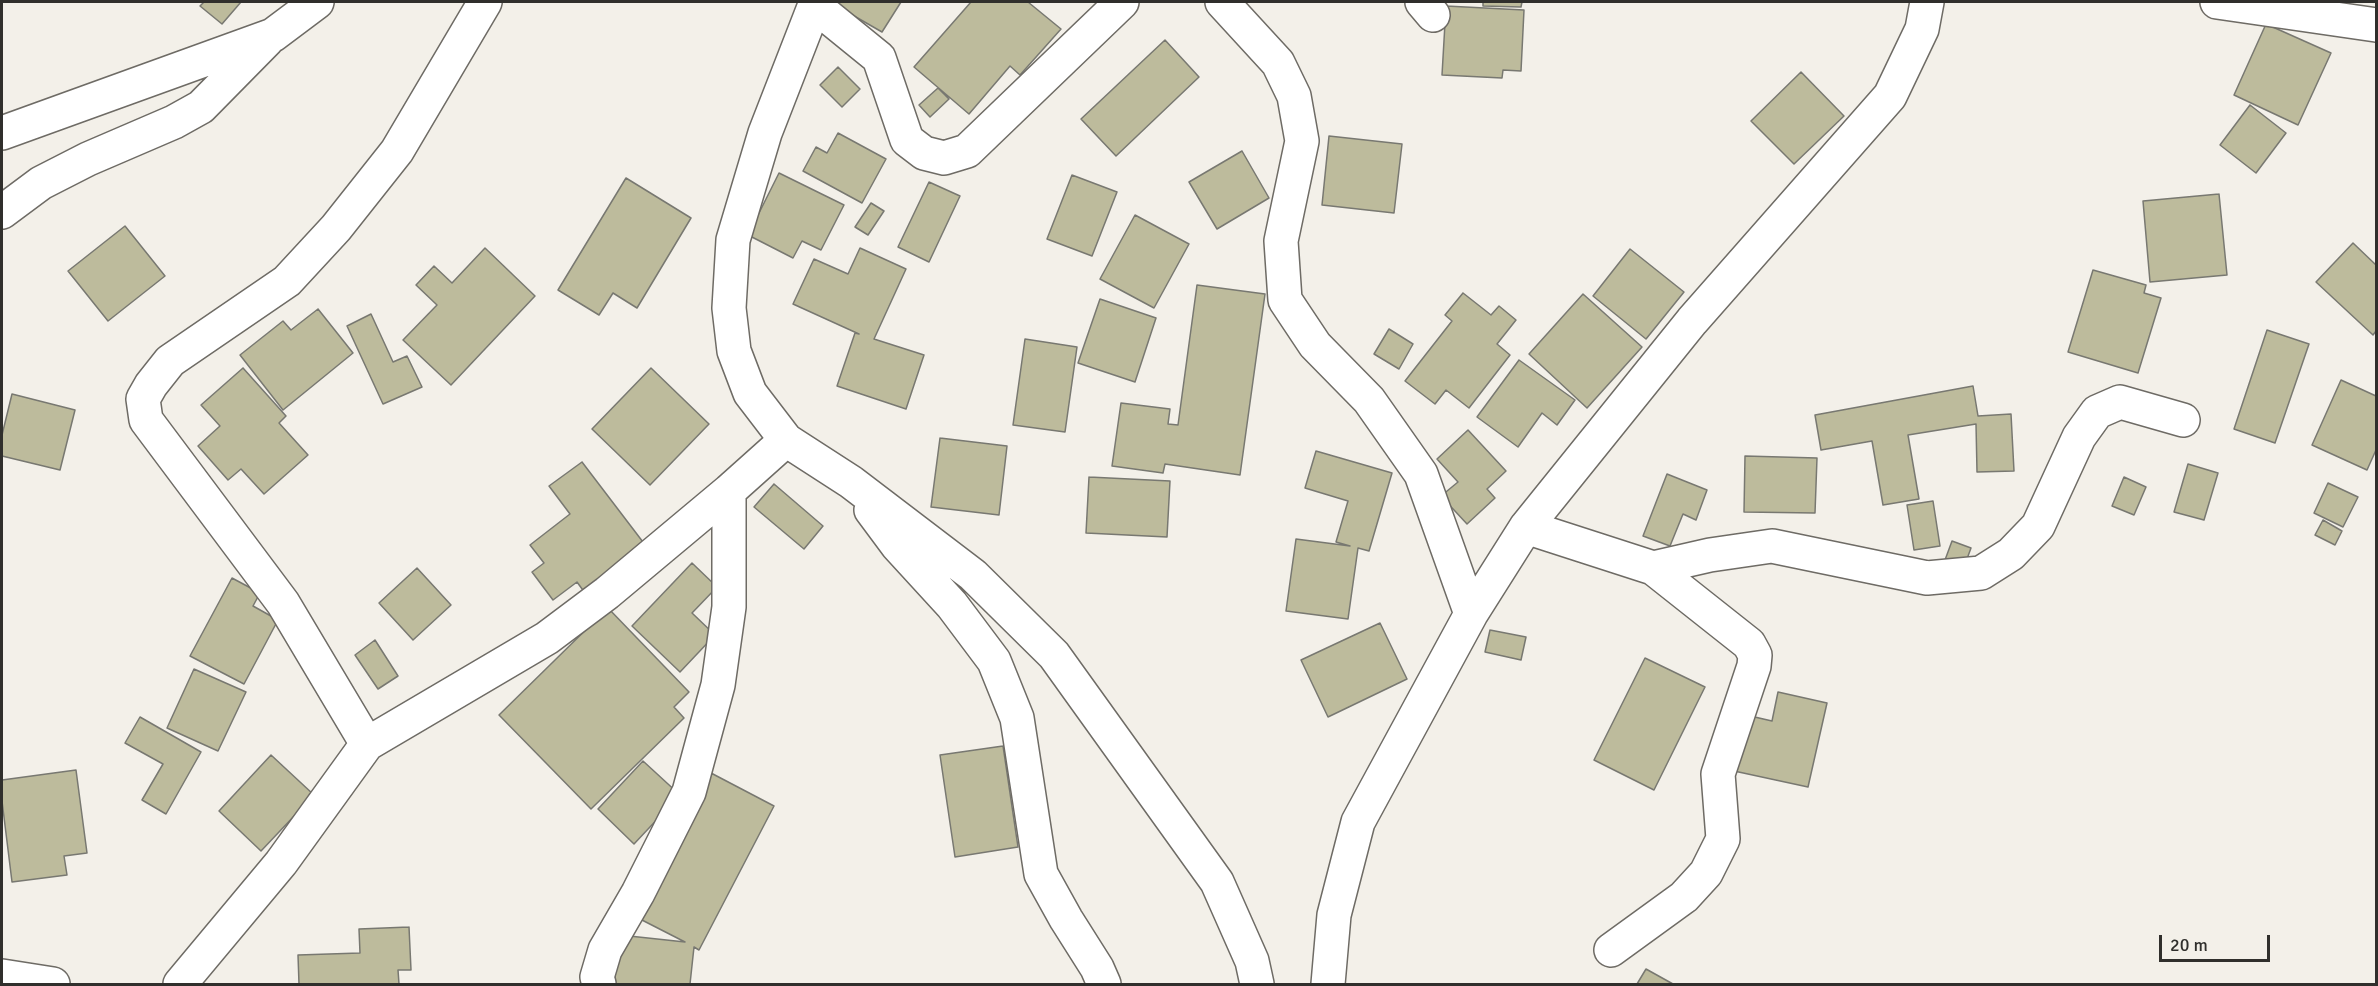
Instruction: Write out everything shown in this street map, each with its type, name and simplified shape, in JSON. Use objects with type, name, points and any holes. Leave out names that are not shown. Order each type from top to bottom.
[{"type":"street","points":[[2,212],[41,183],[88,159],[174,122],[201,107],[273,35],[317,2]]},
{"type":"street","points":[[367,744],[283,603],[146,420],[143,399],[170,361],[286,281],[336,228],[397,151],[485,2]]},
{"type":"street","points":[[1122,2],[967,151],[944,158],[924,153],[907,140],[879,58],[815,4],[765,134],[733,240],[729,308],[734,351],[750,393],[786,440],[851,482],[973,575],[1054,655],[1217,882],[1252,961],[1257,984]]},
{"type":"street","points":[[1222,2],[1278,63],[1294,96],[1302,141],[1281,241],[1285,300],[1315,345],[1369,400],[1421,474],[1471,614]]},
{"type":"street","points":[[1328,984],[1334,915],[1358,822],[1471,614],[1526,526],[1692,321],[1890,96],[1922,29],[1927,2]]},
{"type":"street","points":[[2217,2],[2376,25]]},
{"type":"street","points":[[2,133],[273,35]]},
{"type":"street","points":[[1653,568],[1710,555],[1772,546],[1927,578],[1981,573],[2011,554],[2038,526],[2079,437],[2097,412],[2120,402],[2183,420]]},
{"type":"street","points":[[180,984],[281,862],[367,744],[470,686],[547,638],[607,593],[786,440]]},
{"type":"street","points":[[851,482],[897,545],[952,605],[994,661],[1017,718],[1041,874],[1097,968],[1104,984]]},
{"type":"street","points":[[599,984],[597,977],[605,950],[638,893],[689,792],[718,685],[729,607],[729,491]]},
{"type":"street","points":[[1526,526],[1653,568],[1749,644],[1755,655],[1754,666],[1718,774],[1723,839],[1706,873],[1684,897],[1611,950]]},
{"type":"street","points":[[2,976],[53,984]]},
{"type":"building","points":[[204,2],[241,2],[222,24],[200,6]]},
{"type":"building","points":[[837,2],[901,2],[882,32],[835,5]]},
{"type":"building","points":[[971,2],[1028,2],[1061,29],[1020,75],[1010,66],[969,114],[914,67]]},
{"type":"building","points":[[1483,2],[1522,2],[1521,7],[1483,6]]},
{"type":"building","points":[[1446,6],[1524,10],[1521,71],[1503,70],[1502,78],[1442,75]]},
{"type":"building","points":[[2266,24],[2331,53],[2298,125],[2234,95]]},
{"type":"building","points":[[1165,40],[1199,77],[1116,156],[1081,119]]},
{"type":"building","points":[[838,67],[860,89],[842,107],[820,85]]},
{"type":"building","points":[[1801,72],[1844,116],[1794,164],[1751,121]]},
{"type":"building","points":[[938,88],[949,99],[930,117],[919,105]]},
{"type":"building","points":[[2250,105],[2286,133],[2256,173],[2220,145]]},
{"type":"building","points":[[838,133],[886,159],[862,203],[803,171],[816,147],[827,153]]},
{"type":"building","points":[[1329,136],[1402,144],[1394,213],[1322,205]]},
{"type":"building","points":[[1242,151],[1269,198],[1217,229],[1189,182]]},
{"type":"building","points":[[779,173],[844,205],[821,250],[802,241],[793,258],[748,235]]},
{"type":"building","points":[[1072,175],[1117,192],[1092,256],[1047,239]]},
{"type":"building","points":[[626,178],[691,218],[637,308],[613,293],[599,315],[558,290]]},
{"type":"building","points":[[929,182],[960,196],[929,262],[898,247]]},
{"type":"building","points":[[2219,194],[2227,275],[2150,282],[2143,201]]},
{"type":"building","points":[[871,203],[884,211],[868,235],[855,227]]},
{"type":"building","points":[[1135,215],[1189,244],[1154,308],[1100,279]]},
{"type":"building","points":[[125,226],[165,276],[108,321],[68,271]]},
{"type":"building","points":[[2353,243],[2376,265],[2376,331],[2373,335],[2316,282]]},
{"type":"building","points":[[485,248],[535,296],[451,385],[403,340],[437,305],[416,285],[434,266],[452,283]]},
{"type":"building","points":[[860,248],[906,269],[874,339],[924,355],[906,409],[837,386],[855,333],[859,334],[793,304],[814,259],[848,274]]},
{"type":"building","points":[[1630,249],[1684,292],[1646,339],[1593,296]]},
{"type":"building","points":[[2093,270],[2146,285],[2144,293],[2161,298],[2138,373],[2068,352]]},
{"type":"building","points":[[1197,285],[1265,294],[1240,475],[1165,464],[1163,473],[1112,466],[1121,403],[1170,409],[1168,424],[1178,425]]},
{"type":"building","points":[[1463,293],[1491,315],[1499,306],[1516,320],[1497,344],[1510,355],[1469,408],[1446,390],[1435,404],[1405,381],[1452,321],[1445,315]]},
{"type":"building","points":[[1583,294],[1642,347],[1587,408],[1529,354]]},
{"type":"building","points":[[1100,299],[1156,318],[1135,382],[1078,363]]},
{"type":"building","points":[[318,309],[353,353],[283,410],[240,355],[283,321],[291,330]]},
{"type":"building","points":[[371,314],[393,362],[407,356],[422,387],[383,404],[347,326]]},
{"type":"building","points":[[1389,329],[1413,344],[1399,369],[1374,354]]},
{"type":"building","points":[[2267,330],[2309,344],[2275,443],[2234,429]]},
{"type":"building","points":[[1025,339],[1077,347],[1065,432],[1013,425]]},
{"type":"building","points":[[1519,360],[1575,400],[1557,425],[1542,413],[1518,447],[1477,417]]},
{"type":"building","points":[[243,368],[286,416],[279,423],[308,455],[264,494],[241,469],[228,480],[198,446],[220,426],[201,405]]},
{"type":"building","points":[[651,368],[709,424],[650,485],[592,429]]},
{"type":"building","points":[[2341,380],[2376,396],[2376,450],[2367,470],[2312,445]]},
{"type":"building","points":[[1973,386],[1978,416],[2011,414],[2014,471],[1977,472],[1976,424],[1908,435],[1919,499],[1883,505],[1872,441],[1821,450],[1815,415]]},
{"type":"building","points":[[12,394],[75,410],[60,470],[2,456],[2,435]]},
{"type":"building","points":[[1468,430],[1506,471],[1487,489],[1495,498],[1467,524],[1441,496],[1458,482],[1437,459]]},
{"type":"building","points":[[940,438],[1007,446],[999,515],[931,507]]},
{"type":"building","points":[[1316,451],[1392,473],[1369,551],[1358,548],[1348,619],[1286,611],[1296,539],[1350,546],[1336,542],[1348,501],[1305,488]]},
{"type":"building","points":[[1745,456],[1817,458],[1815,513],[1744,512]]},
{"type":"building","points":[[582,462],[646,546],[585,593],[577,582],[553,600],[532,572],[544,563],[530,545],[570,514],[549,486]]},
{"type":"building","points":[[2188,464],[2218,473],[2204,520],[2174,512]]},
{"type":"building","points":[[1667,474],[1707,490],[1696,520],[1683,514],[1670,546],[1643,536]]},
{"type":"building","points":[[1089,477],[1170,481],[1167,537],[1086,533]]},
{"type":"building","points":[[2124,477],[2146,487],[2134,515],[2112,506]]},
{"type":"building","points":[[2328,483],[2358,497],[2343,527],[2314,513]]},
{"type":"building","points":[[774,484],[823,526],[804,549],[754,507]]},
{"type":"building","points":[[1933,501],[1940,546],[1914,550],[1907,505]]},
{"type":"building","points":[[2323,520],[2342,531],[2335,545],[2315,535]]},
{"type":"building","points":[[1952,541],[1971,548],[1964,567],[1945,560]]},
{"type":"building","points":[[692,563],[717,587],[692,613],[715,635],[680,672],[632,626]]},
{"type":"building","points":[[417,568],[451,605],[413,640],[379,603]]},
{"type":"building","points":[[232,578],[260,593],[253,606],[278,620],[244,684],[190,656]]},
{"type":"building","points":[[608,608],[689,692],[674,707],[684,718],[591,809],[499,715]]},
{"type":"building","points":[[1380,623],[1407,679],[1328,717],[1301,660]]},
{"type":"building","points":[[1490,630],[1526,637],[1521,660],[1485,652]]},
{"type":"building","points":[[375,640],[398,676],[378,689],[355,655]]},
{"type":"building","points":[[1645,658],[1705,687],[1654,790],[1594,760]]},
{"type":"building","points":[[194,669],[246,692],[218,751],[167,728]]},
{"type":"building","points":[[1778,692],[1827,703],[1808,787],[1734,771],[1746,715],[1772,721]]},
{"type":"building","points":[[140,717],[201,752],[166,814],[142,800],[163,764],[125,743]]},
{"type":"building","points":[[1003,746],[1018,847],[955,857],[940,755]]},
{"type":"building","points":[[271,755],[314,795],[261,851],[219,811]]},
{"type":"building","points":[[643,761],[680,795],[634,844],[598,809]]},
{"type":"building","points":[[76,770],[87,853],[64,856],[67,875],[12,882],[2,801],[2,780]]},
{"type":"building","points":[[711,773],[774,806],[699,950],[694,947],[690,984],[614,984],[620,935],[685,942],[638,918]]},
{"type":"building","points":[[409,927],[411,970],[398,970],[399,984],[299,984],[298,955],[360,953],[359,929]]},
{"type":"building","points":[[1646,969],[1673,984],[1637,984]]}]
